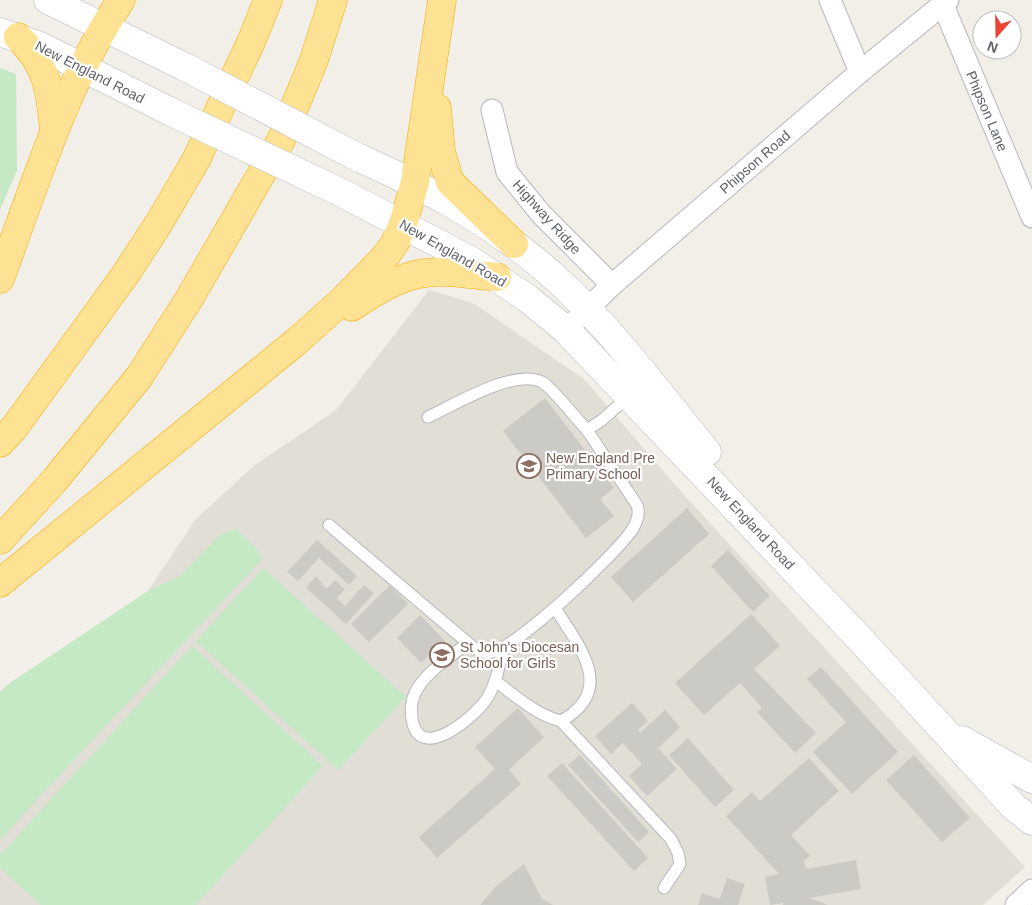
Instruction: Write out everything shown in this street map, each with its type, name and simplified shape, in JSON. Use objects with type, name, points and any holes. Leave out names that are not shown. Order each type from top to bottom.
[{"type":"highway","points":[[0,279],[54,134],[82,68],[102,28],[121,0]]},
{"type":"highway","points":[[0,443],[14,428],[125,275],[159,222],[196,160],[251,42],[268,0]]},
{"type":"highway","points":[[0,540],[54,481],[138,377],[189,299],[281,140],[314,60],[333,0]]},
{"type":"highway","points":[[0,583],[296,342],[370,274],[395,243],[403,224],[415,182],[435,61],[442,0]]},
{"type":"highway","points":[[9,34],[39,61],[51,100],[54,134]]},
{"type":"highway","points":[[435,61],[438,121],[446,172],[457,190],[514,244]]},
{"type":"highway","points":[[296,342],[377,290],[415,274],[440,273],[497,276]]},
{"type":"street","name":"New England Road","points":[[48,0],[186,68],[359,158],[415,182],[469,214],[514,244],[560,282],[588,309],[860,639]]},
{"type":"street","points":[[830,0],[860,72]]},
{"type":"street","name":"Phipson Road","points":[[566,330],[612,285],[860,72],[945,2]]},
{"type":"street","name":"Phipson Lane","points":[[945,2],[1032,217]]},
{"type":"street","name":"New England Road","points":[[9,34],[340,192],[403,224],[497,276],[566,330],[631,395],[860,639],[1013,806],[1032,821]]},
{"type":"street","name":"Highway Ridge","points":[[492,110],[507,172],[541,214],[612,285]]},
{"type":"street","points":[[692,434],[704,455],[697,466]]},
{"type":"street","points":[[937,725],[1032,779]]},
{"type":"street","points":[[1016,905],[1032,890]]},
{"type":"lane","points":[[329,525],[468,643],[480,652],[490,653],[503,649],[555,608],[619,545],[632,529],[639,511],[587,430],[548,387],[532,379],[497,385],[428,417]]},
{"type":"lane","points":[[587,430],[602,420],[631,395]]},
{"type":"lane","points":[[555,608],[584,658],[592,679],[589,694],[582,705],[562,721]]},
{"type":"lane","points":[[468,643],[429,674],[414,693],[411,711],[415,731],[424,738],[431,739],[447,734],[476,713],[487,698],[495,681],[503,649]]},
{"type":"lane","points":[[495,681],[533,709],[550,718],[562,721],[671,839],[678,853],[680,864],[664,888]]},
{"type":"shaded area","name":"St John's Diocesan School for Girls","points":[[429,290],[473,303],[584,379],[677,487],[1025,867],[983,905],[0,905],[0,692],[10,683],[148,591],[196,519],[255,465],[336,410]]},
{"type":"green space","points":[[0,68],[16,74],[17,170],[0,210]]},
{"type":"green space","points":[[236,529],[256,548],[262,559],[0,839],[0,692],[10,683],[148,591],[180,576],[221,534]]},
{"type":"green space","points":[[263,568],[406,697],[338,770],[196,641]]},
{"type":"green space","points":[[192,646],[323,766],[196,905],[41,905],[0,868],[0,855]]},
{"type":"building","points":[[545,398],[614,488],[600,499],[614,516],[586,538],[503,431]]},
{"type":"building","points":[[687,508],[709,534],[633,602],[611,577]]},
{"type":"building","points":[[317,540],[357,576],[349,585],[319,558],[298,581],[287,572]]},
{"type":"building","points":[[728,550],[770,596],[753,612],[711,566]]},
{"type":"building","points":[[316,576],[326,589],[335,580],[345,589],[337,598],[345,606],[364,585],[374,593],[346,624],[306,588]]},
{"type":"building","points":[[390,585],[408,604],[369,642],[351,624]]},
{"type":"building","points":[[751,614],[780,646],[754,669],[816,733],[795,753],[757,712],[762,708],[740,683],[704,715],[675,683]]},
{"type":"building","points":[[420,615],[445,641],[421,663],[397,638]]},
{"type":"building","points":[[821,667],[898,752],[852,794],[813,752],[846,722],[807,679]]},
{"type":"building","points":[[632,703],[648,721],[638,730],[640,733],[665,710],[680,727],[656,750],[659,749],[677,769],[647,796],[629,776],[642,764],[623,743],[611,754],[595,736]]},
{"type":"building","points":[[518,708],[544,737],[509,770],[521,784],[437,858],[419,837],[495,769],[475,747]]},
{"type":"building","points":[[688,738],[734,790],[715,807],[669,755]]},
{"type":"building","points":[[580,755],[649,832],[638,842],[568,765]]},
{"type":"building","points":[[914,755],[970,818],[942,842],[886,780]]},
{"type":"building","points":[[809,758],[839,791],[791,835],[810,856],[804,861],[806,869],[856,860],[861,889],[809,898],[828,905],[783,905],[783,903],[770,905],[765,877],[779,874],[726,816],[752,792],[760,801]]},
{"type":"building","points":[[562,763],[648,858],[634,871],[547,776]]},
{"type":"building","points":[[524,864],[542,899],[553,905],[480,905],[495,887]]},
{"type":"building","points":[[727,878],[745,884],[738,905],[698,905],[702,893],[720,899]]},
{"type":"place","name":"New England Pre Primary School","points":[[529,466]]},
{"type":"place","name":"St John's Diocesan School for Girls","points":[[442,655]]}]
